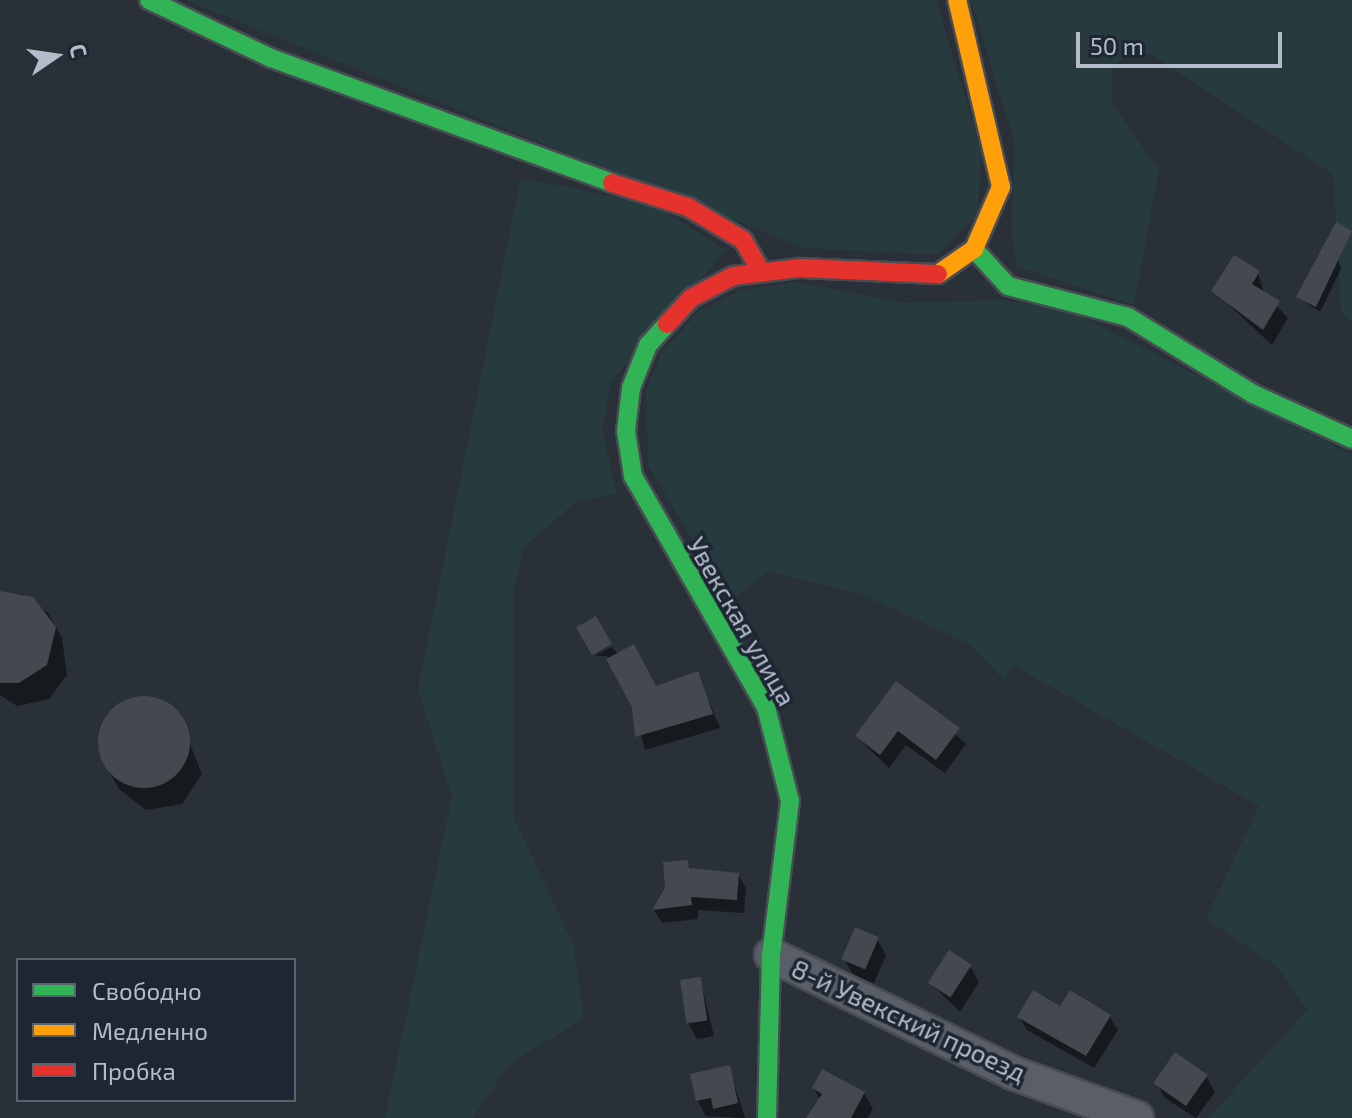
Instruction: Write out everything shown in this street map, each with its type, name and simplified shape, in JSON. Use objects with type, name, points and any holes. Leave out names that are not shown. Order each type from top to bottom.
[{"type":"street","points":[[149,0],[271,58],[514,152],[688,207],[743,240],[760,269],[937,275],[974,249],[1001,187],[957,0]]},
{"type":"street","points":[[974,249],[1008,286],[1128,317],[1253,394],[1352,439]]},
{"type":"street","name":"Увекская улица","points":[[760,269],[691,298],[648,345],[626,431],[651,516],[740,658],[782,752],[790,801],[771,955],[767,1118]]},
{"type":"street","name":"8-й Увекский проезд","points":[[771,955],[1013,1073],[1137,1118]]},
{"type":"green space","points":[[185,0],[936,0],[981,150],[978,214],[938,255],[804,248]]},
{"type":"green space","points":[[971,0],[1352,0],[1352,324],[1341,312],[1333,174],[1150,54],[1130,50],[1111,71],[1113,104],[1159,170],[1134,305],[1017,266],[1011,231],[1015,145]]},
{"type":"green space","points":[[521,178],[653,204],[726,250],[611,382],[602,430],[617,493],[576,502],[524,547],[513,593],[513,816],[573,944],[584,1019],[510,1063],[473,1118],[385,1118],[452,796],[418,689]]},
{"type":"green space","points":[[795,282],[905,303],[1005,300],[1073,312],[1352,455],[1352,1118],[1208,1118],[1307,1010],[1278,967],[1206,919],[1259,806],[1013,665],[1004,680],[969,644],[859,593],[768,572],[730,602],[648,465],[646,390],[661,354],[699,311],[741,290]]},
{"type":"building","points":[[1336,222],[1352,231],[1316,307],[1296,297]]},
{"type":"building","points":[[1234,255],[1260,271],[1252,284],[1280,301],[1263,330],[1211,291]]},
{"type":"building","points":[[0,591],[33,597],[56,627],[47,665],[19,683],[0,683]]},
{"type":"building","points":[[596,616],[612,644],[592,655],[576,628]]},
{"type":"building","points":[[634,644],[656,686],[698,671],[713,714],[635,737],[632,707],[606,659]]},
{"type":"building","points":[[896,681],[960,728],[936,760],[898,731],[880,755],[855,736]]},
{"type":"building","points":[[144,696],[162,699],[177,709],[187,724],[190,742],[187,760],[177,775],[162,785],[144,788],[126,785],[111,775],[101,760],[98,742],[101,724],[111,709],[126,699]]},
{"type":"building","points":[[688,860],[689,868],[739,873],[737,900],[691,897],[692,905],[652,910],[665,888],[663,862]]},
{"type":"building","points":[[855,927],[879,937],[865,969],[841,959]]},
{"type":"building","points":[[949,950],[972,965],[950,997],[928,983]]},
{"type":"building","points":[[701,977],[707,1021],[686,1023],[680,980]]},
{"type":"building","points":[[1033,990],[1060,1006],[1070,990],[1111,1015],[1086,1056],[1017,1017]]},
{"type":"building","points":[[1175,1052],[1208,1075],[1186,1106],[1153,1083]]},
{"type":"building","points":[[730,1065],[738,1103],[713,1109],[711,1098],[696,1101],[690,1074]]},
{"type":"building","points":[[822,1069],[865,1092],[851,1118],[806,1118],[822,1094],[812,1088]]},
{"type":"traffic: fast","points":[[149,0],[271,58],[612,183]]},
{"type":"traffic: fast","points":[[974,249],[1008,286],[1128,317],[1253,394],[1352,439]]},
{"type":"traffic: fast","points":[[667,324],[648,345],[631,388],[626,431],[633,476],[766,707],[790,801],[771,955],[767,1118]]},
{"type":"traffic: slow","points":[[938,274],[974,249],[1001,187],[957,0]]},
{"type":"traffic: jam","points":[[612,183],[688,207],[743,240],[760,269]]},
{"type":"traffic: jam","points":[[667,324],[691,298],[733,276],[799,268],[938,274]]}]
